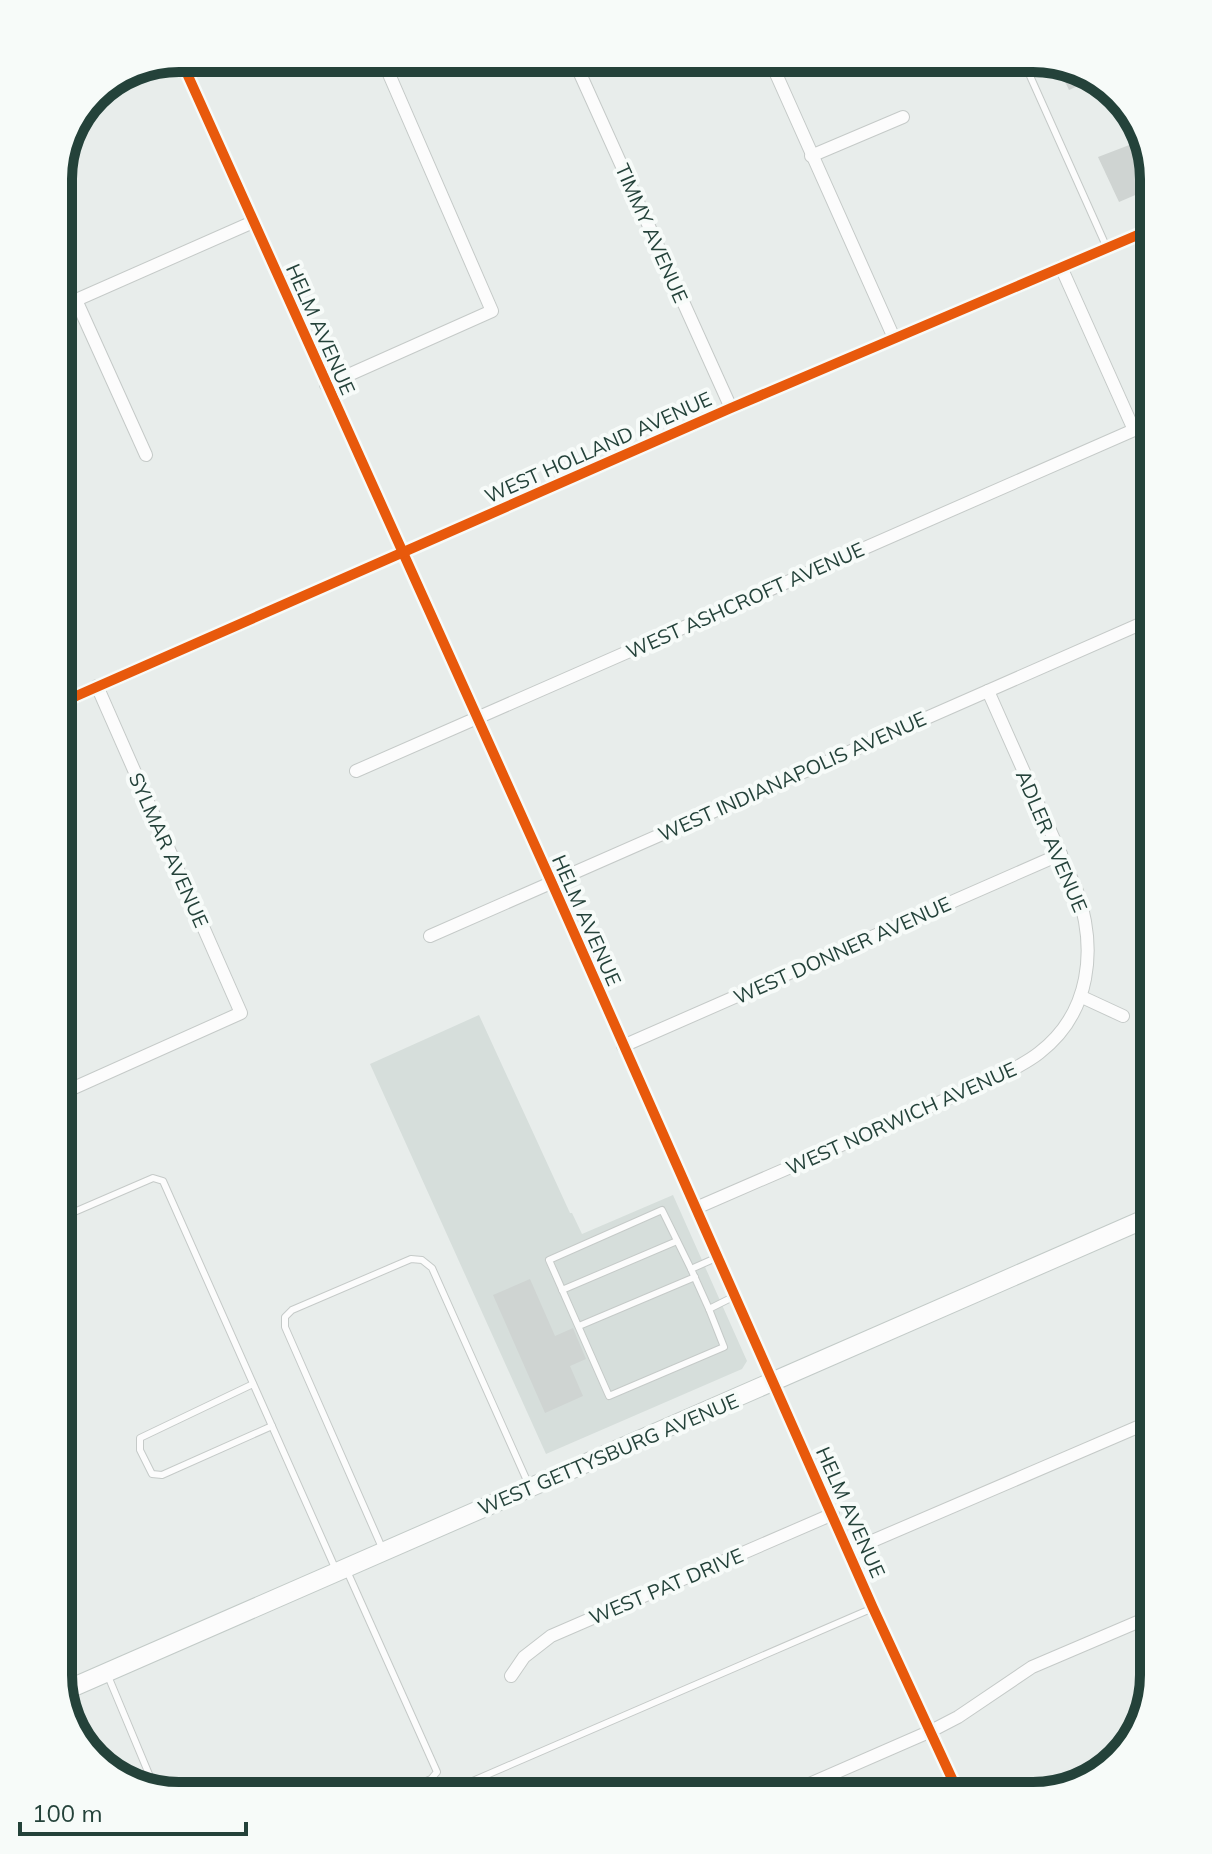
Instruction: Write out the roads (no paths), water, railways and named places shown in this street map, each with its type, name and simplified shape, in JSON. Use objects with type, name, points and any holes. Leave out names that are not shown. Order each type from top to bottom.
[{"type":"street","name":"HELM AVENUE","points":[[186,72],[551,881],[873,1608],[954,1782]]},
{"type":"street","points":[[326,385],[492,311],[388,72]]},
{"type":"street","name":"TIMMY AVENUE","points":[[579,72],[731,408]]},
{"type":"street","points":[[775,72],[894,338]]},
{"type":"street","points":[[811,156],[903,117]]},
{"type":"street","points":[[72,302],[253,222]]},
{"type":"street","name":"WEST HOLLAND AVENUE","points":[[72,698],[731,408],[1140,234]]},
{"type":"street","points":[[1061,267],[1134,430]]},
{"type":"street","points":[[76,300],[146,455]]},
{"type":"street","name":"WEST ASHCROFT AVENUE","points":[[356,771],[1140,429]]},
{"type":"street","name":"WEST INDIANAPOLIS AVENUE","points":[[430,936],[1140,624]]},
{"type":"street","name":"SYLMAR AVENUE","points":[[72,1089],[241,1013],[97,686]]},
{"type":"street","name":"ADLER AVENUE","points":[[988,691],[1085,914],[1089,941],[1082,997]]},
{"type":"street","name":"WEST DONNER AVENUE","points":[[623,1046],[1061,854]]},
{"type":"street","points":[[1082,997],[1123,1016]]},
{"type":"street","name":"WEST NORWICH AVENUE","points":[[696,1208],[1007,1073],[1040,1053],[1065,1026],[1082,997]]},
{"type":"street","name":"WEST GETTYSBURG AVENUE","points":[[73,1687],[1140,1221]]},
{"type":"street","points":[[849,1551],[1140,1426]]},
{"type":"street","name":"WEST PAT DRIVE","points":[[511,1676],[524,1657],[551,1636],[833,1514]]},
{"type":"street","points":[[814,1782],[958,1717],[1032,1667],[1140,1621]]},
{"type":"lane","points":[[1028,72],[1107,248]]},
{"type":"lane","points":[[72,1213],[153,1178],[163,1181],[272,1426],[437,1772],[424,1782]]},
{"type":"lane","points":[[662,1210],[691,1269],[724,1347],[609,1396],[549,1260],[662,1210]]},
{"type":"lane","points":[[562,1290],[677,1241]]},
{"type":"lane","points":[[691,1269],[718,1257]]},
{"type":"lane","points":[[384,1551],[285,1327],[285,1317],[292,1310],[411,1259],[422,1260],[432,1268],[529,1487]]},
{"type":"lane","points":[[579,1326],[695,1277]]},
{"type":"lane","points":[[709,1309],[735,1296]]},
{"type":"lane","points":[[253,1384],[140,1438],[140,1450],[152,1474],[162,1475],[272,1426]]},
{"type":"lane","points":[[470,1782],[873,1608]]},
{"type":"lane","points":[[107,1672],[151,1778]]}]
